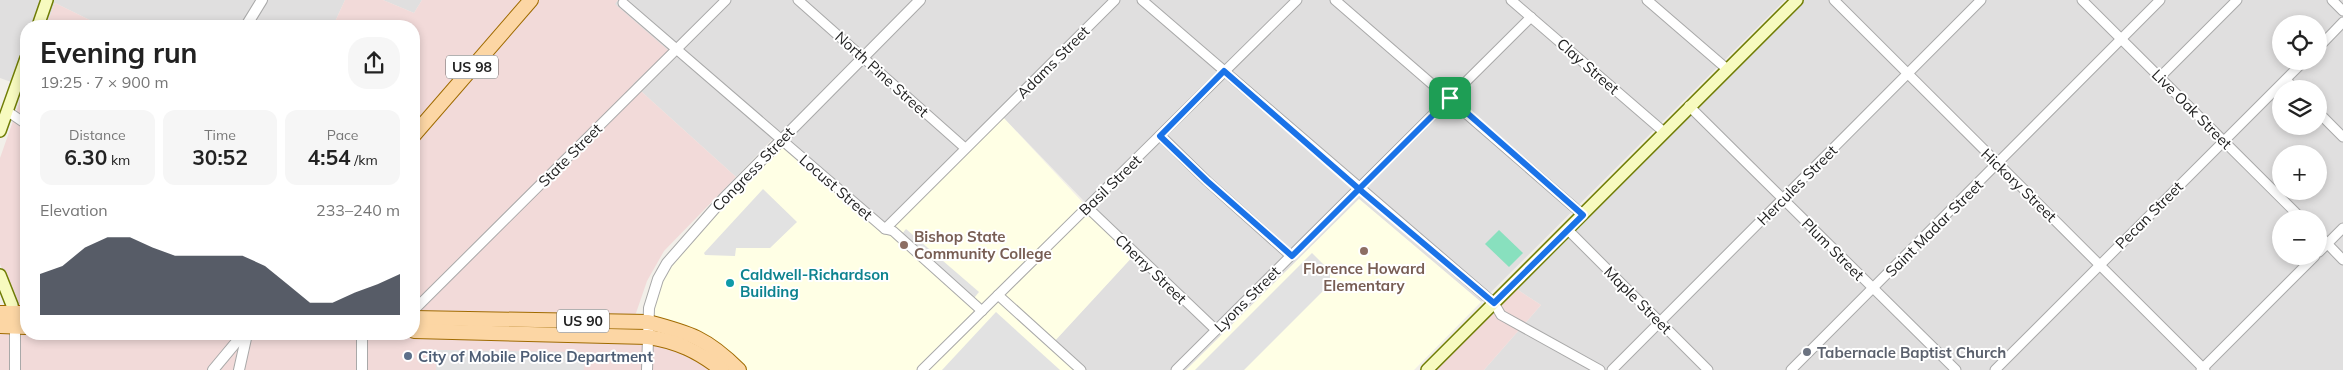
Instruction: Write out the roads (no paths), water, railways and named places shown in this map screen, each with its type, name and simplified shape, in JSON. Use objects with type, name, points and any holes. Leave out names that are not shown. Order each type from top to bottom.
[{"type":"main road","points":[[40,20],[47,0]]},
{"type":"main road","name":"US 98","points":[[420,127],[531,0]]},
{"type":"main road","points":[[1427,370],[1797,0]]},
{"type":"main road","points":[[0,131],[20,75]]},
{"type":"main road","points":[[0,275],[20,318]]},
{"type":"main road","points":[[0,313],[20,320]]},
{"type":"main road","name":"US 90","points":[[420,318],[648,322],[682,331],[704,340],[739,370]]},
{"type":"main road","points":[[0,326],[20,320]]},
{"type":"main road","name":"US 90","points":[[420,331],[648,337],[681,344],[700,354],[722,370]]},
{"type":"street","points":[[250,20],[262,0]]},
{"type":"street","name":"State Street","points":[[420,304],[726,0]]},
{"type":"street","name":"North Pine Street","points":[[798,0],[965,148]]},
{"type":"street","name":"Congress Street","points":[[647,370],[648,322],[652,296],[667,263],[724,198],[920,0]]},
{"type":"street","name":"Adams Street","points":[[965,148],[1115,0]]},
{"type":"street","points":[[1142,0],[1359,189],[1494,303],[1501,315],[1600,370]]},
{"type":"street","name":"Basil Street","points":[[922,370],[1296,0]]},
{"type":"street","points":[[1335,0],[1583,215]]},
{"type":"street","name":"Clay Street","points":[[1512,0],[1664,132]]},
{"type":"street","points":[[1647,0],[1727,69]]},
{"type":"street","name":"Hickory Street","points":[[1834,0],[2203,369]]},
{"type":"street","name":"Hercules Street","points":[[1612,370],[1981,0]]},
{"type":"street","name":"Live Oak Street","points":[[2082,0],[2293,210]]},
{"type":"street","name":"Saint Madar Street","points":[[1791,370],[2160,0]]},
{"type":"street","points":[[2160,77],[2237,0]]},
{"type":"street","points":[[2332,0],[2343,11]]},
{"type":"street","name":"Locust Street","points":[[622,3],[885,229],[893,232],[982,311]]},
{"type":"street","name":"Lyons Street","points":[[1176,370],[1531,17]]},
{"type":"street","points":[[2327,38],[2343,22]]},
{"type":"street","name":"Pecan Street","points":[[2286,80],[2295,70]]},
{"type":"street","name":"Pecan Street","points":[[1995,370],[2272,94]]},
{"type":"street","name":"Plum Street","points":[[1690,106],[1956,370]]},
{"type":"street","points":[[7,111],[20,120]]},
{"type":"street","points":[[2327,121],[2343,137]]},
{"type":"street","points":[[1160,136],[1207,181],[1292,256]]},
{"type":"street","points":[[885,229],[965,148]]},
{"type":"street","name":"Cherry Street","points":[[1087,207],[1216,330]]},
{"type":"street","points":[[2343,228],[2327,244],[2343,260]]},
{"type":"street","name":"Maple Street","points":[[1568,230],[1708,370]]},
{"type":"street","points":[[2203,369],[2306,265]]},
{"type":"street","points":[[998,295],[1080,370]]},
{"type":"street","points":[[15,370],[20,328]]},
{"type":"street","points":[[213,370],[240,340]]},
{"type":"street","points":[[239,370],[244,340]]},
{"type":"street","points":[[362,340],[362,370]]},
{"type":"place","name":"Bishop State Community College","points":[[904,245]]},
{"type":"place","name":"Florence Howard Elementary","points":[[1364,251]]},
{"type":"place","name":"Caldwell-Richardson Building","points":[[730,283]]},
{"type":"place","name":"Tabernacle Baptist Church","points":[[1807,352]]},
{"type":"place","name":"City of Mobile Police Department","points":[[408,356]]}]
